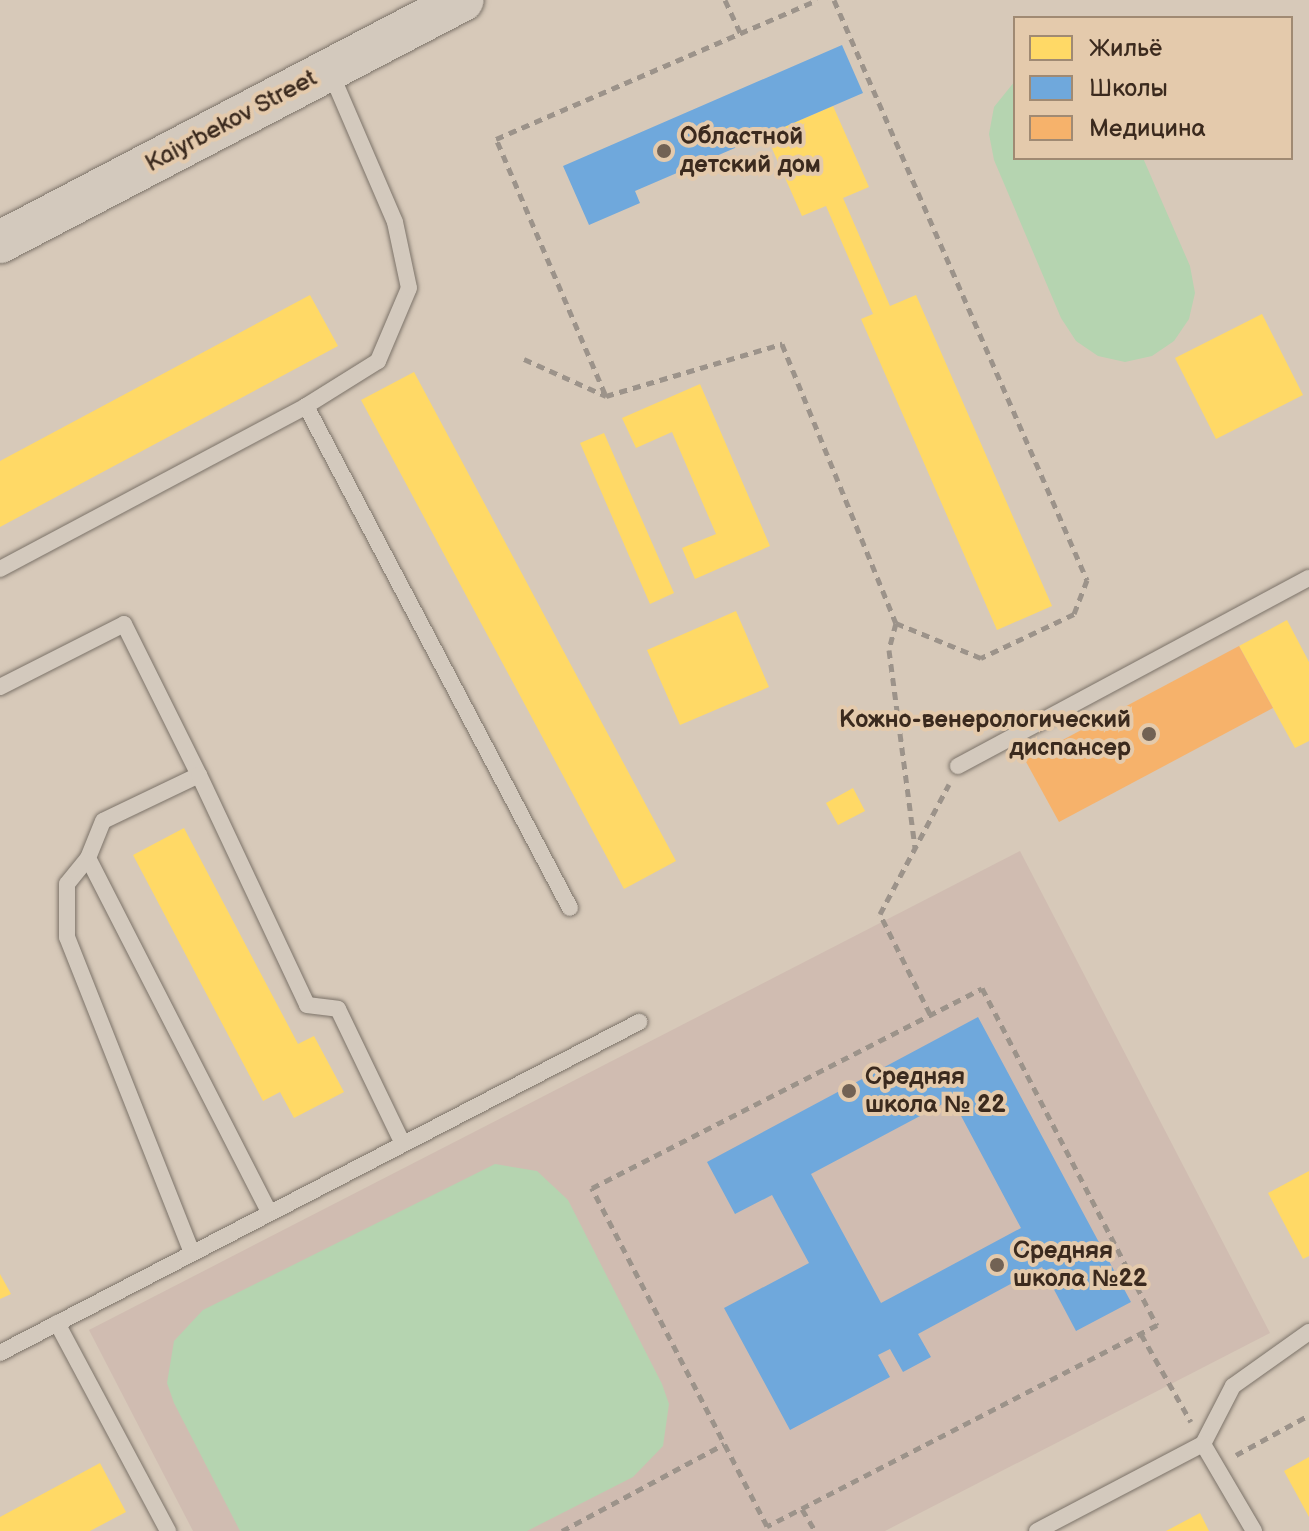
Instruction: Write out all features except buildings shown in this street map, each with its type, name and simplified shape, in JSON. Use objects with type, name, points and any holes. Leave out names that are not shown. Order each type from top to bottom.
[{"type":"main road","name":"Kaiyrbekov Street","points":[[0,242],[463,0]]},
{"type":"lane","points":[[0,569],[306,406],[378,361],[409,288],[395,222],[330,70]]},
{"type":"lane","points":[[306,406],[570,908]]},
{"type":"lane","points":[[958,766],[1309,578]]},
{"type":"lane","points":[[0,687],[124,624],[307,1005],[338,1009],[402,1142]]},
{"type":"lane","points":[[192,1252],[67,937],[67,884],[88,858],[103,821],[199,775]]},
{"type":"lane","points":[[88,858],[269,1212]]},
{"type":"lane","points":[[0,1353],[402,1142],[639,1022]]},
{"type":"lane","points":[[57,1323],[165,1530]]},
{"type":"lane","points":[[1037,1531],[1203,1444],[1233,1386],[1309,1332]]},
{"type":"lane","points":[[1203,1444],[1254,1531]]},
{"type":"path","points":[[725,0],[741,35]]},
{"type":"path","points":[[606,396],[496,139],[817,0]]},
{"type":"path","points":[[834,0],[1087,580],[1074,614],[981,658],[896,623]]},
{"type":"path","points":[[524,359],[606,396],[782,344],[896,623],[889,650],[915,847]]},
{"type":"path","points":[[930,1014],[880,914],[958,766]]},
{"type":"path","points":[[982,988],[1157,1325],[767,1526],[592,1188],[930,1014],[982,988]]},
{"type":"path","points":[[1141,1334],[1203,1444]]},
{"type":"path","points":[[1216,1466],[1309,1415]]},
{"type":"path","points":[[562,1531],[724,1444]]},
{"type":"path","points":[[802,1509],[815,1531]]},
{"type":"shaded area","name":"Средняя школа № 22","points":[[1020,851],[1270,1333],[885,1531],[193,1531],[89,1330]]},
{"type":"green space","points":[[1013,83],[1013,160],[1144,160],[1190,266],[1195,293],[1189,319],[1174,341],[1152,356],[1125,362],[1098,356],[1076,341],[1061,318],[994,160],[989,134],[994,107]]},
{"type":"green space","points":[[495,1164],[537,1171],[568,1200],[662,1384],[669,1404],[663,1446],[633,1477],[527,1531],[240,1531],[174,1403],[167,1383],[174,1341],[203,1310]]},
{"type":"place","name":"Областной детский дом","points":[[664,151]]},
{"type":"place","name":"Кожно-венерологический диспансер","points":[[1149,734]]},
{"type":"place","name":"Средняя школа № 22","points":[[849,1091]]},
{"type":"place","name":"Средняя школа №22","points":[[997,1265]]}]
